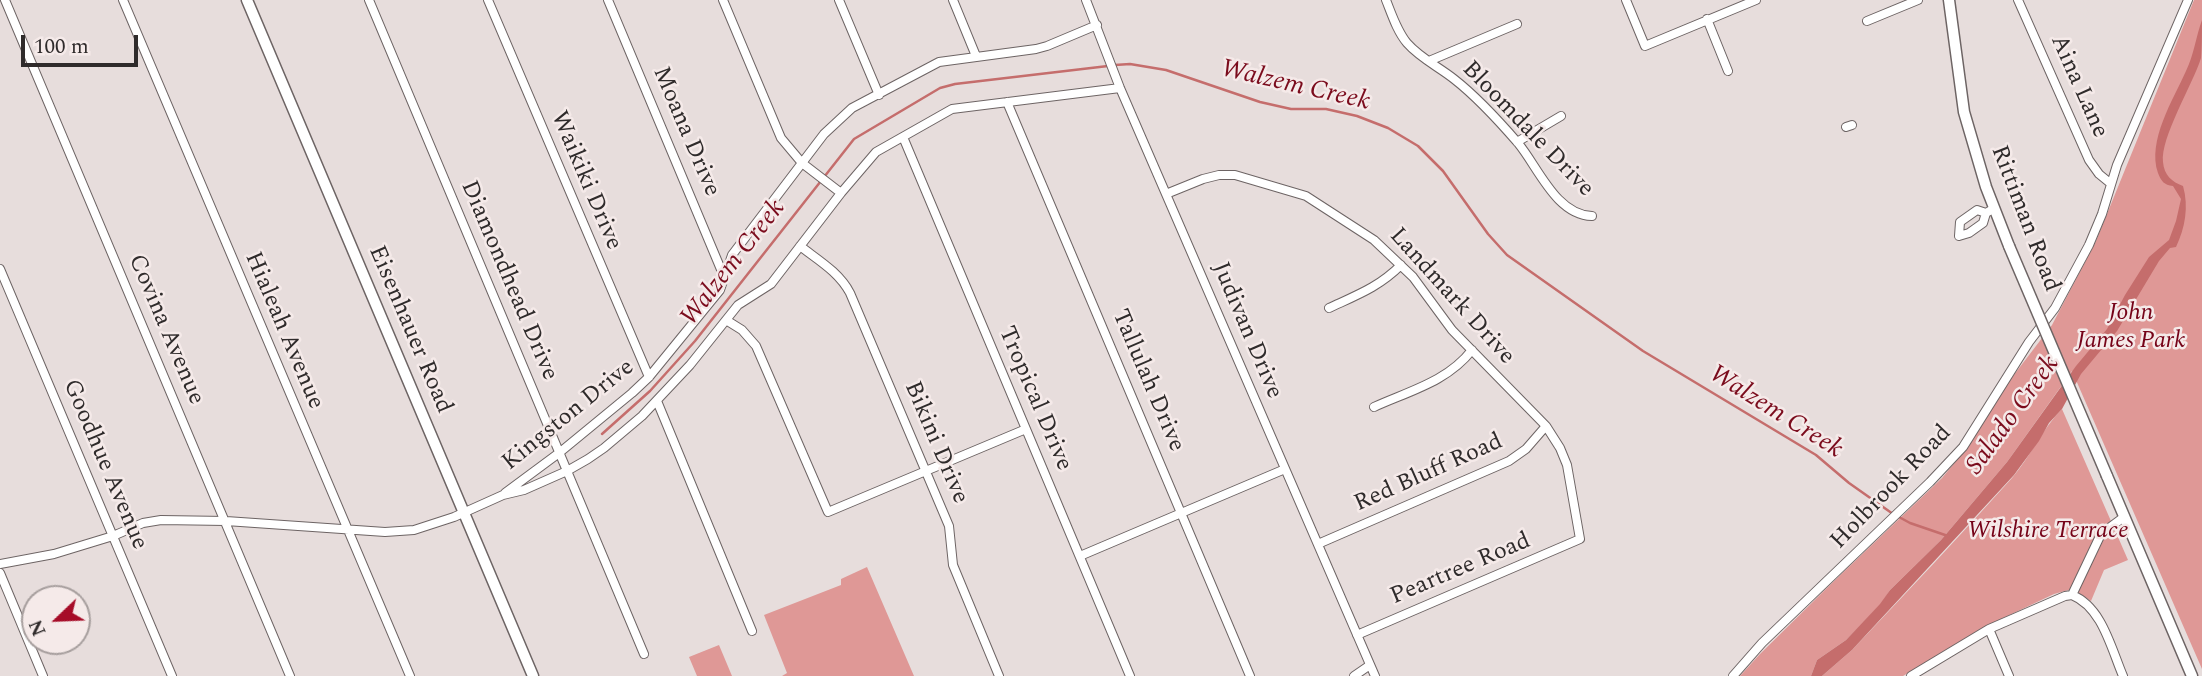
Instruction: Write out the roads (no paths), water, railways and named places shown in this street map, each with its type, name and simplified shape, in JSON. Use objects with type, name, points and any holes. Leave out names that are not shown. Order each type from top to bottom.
[{"type":"main road","name":"Eisenhauer Road","points":[[247,0],[533,676]]},
{"type":"main road","name":"Rittiman Road","points":[[1949,0],[1964,113],[1990,211],[2009,246],[2192,676]]},
{"type":"street","name":"Covina Avenue","points":[[5,0],[290,676]]},
{"type":"street","name":"Hialeah Avenue","points":[[123,0],[410,676]]},
{"type":"street","name":"Diamondhead Drive","points":[[369,0],[644,654]]},
{"type":"street","name":"Waikiki Drive","points":[[488,0],[649,377]]},
{"type":"street","name":"Moana Drive","points":[[608,0],[725,279]]},
{"type":"street","points":[[723,0],[781,138],[802,163],[841,193]]},
{"type":"street","points":[[839,0],[879,95]]},
{"type":"street","points":[[953,0],[976,56]]},
{"type":"street","name":"Judivan Drive","points":[[1086,0],[1120,88],[1375,676]]},
{"type":"street","name":"Bloomdale Drive","points":[[1386,0],[1409,45],[1457,81],[1517,142],[1563,203],[1583,216],[1592,216]]},
{"type":"street","points":[[1626,0],[1645,46],[1750,1]]},
{"type":"street","points":[[1867,21],[1918,0]]},
{"type":"street","name":"Aina Lane","points":[[2018,0],[2089,160],[2110,183]]},
{"type":"street","name":"Holbrook Road","points":[[1733,676],[1762,643],[1914,498],[1963,447],[2029,342],[2054,308],[2089,245],[2102,214],[2110,183],[2188,0]]},
{"type":"street","points":[[1707,19],[1728,71]]},
{"type":"street","points":[[1429,61],[1517,24]]},
{"type":"street","name":"Kingston Drive","points":[[503,495],[559,453],[649,377],[709,305],[725,279],[732,256],[824,134],[842,116],[860,103],[932,64],[1047,46],[1097,25]]},
{"type":"street","name":"Kingston Drive","points":[[0,564],[54,554],[113,536],[143,523],[162,520],[385,532],[414,530],[464,513],[503,495],[524,490],[567,471],[604,448],[657,401],[691,365],[738,305],[771,284],[872,156],[953,110],[1120,88]]},
{"type":"street","name":"Tallulah Drive","points":[[1007,102],[1250,676]]},
{"type":"street","points":[[1517,142],[1561,116]]},
{"type":"street","name":"Tropical Drive","points":[[902,137],[1130,676]]},
{"type":"street","name":"Landmark Drive","points":[[1166,194],[1203,179],[1227,175],[1299,192],[1362,231],[1418,283],[1442,319],[1546,426],[1567,465],[1580,539]]},
{"type":"street","name":"Bikini Drive","points":[[800,246],[844,282],[950,526],[953,565],[999,676]]},
{"type":"street","points":[[1329,308],[1374,288],[1401,265]]},
{"type":"street","name":"Goodhue Avenue","points":[[0,269],[172,676]]},
{"type":"street","points":[[726,320],[742,330],[756,346],[828,512],[1026,429]]},
{"type":"street","points":[[1374,407],[1443,377],[1454,370],[1472,350]]},
{"type":"street","points":[[657,401],[752,631]]},
{"type":"street","name":"Red Bluff Road","points":[[1318,544],[1509,461],[1526,449],[1546,426]]},
{"type":"street","points":[[1080,556],[1285,468]]},
{"type":"street","points":[[2072,595],[2101,534],[2124,517]]},
{"type":"street","name":"Peartree Road","points":[[1357,635],[1580,539]]},
{"type":"street","points":[[0,573],[43,676]]},
{"type":"street","points":[[1911,676],[1989,629],[2072,595],[2084,601],[2096,615],[2123,676]]},
{"type":"street","points":[[1989,629],[2009,676]]},
{"type":"street","points":[[1354,676],[1370,665]]},
{"type":"waterway","name":"Walzem Creek","points":[[1115,65],[1130,64],[1166,70],[1260,102],[1291,109],[1326,109],[1357,116],[1388,128],[1418,146],[1443,171],[1488,234],[1507,255],[1643,351],[1816,455],[1849,483],[1893,514]]},
{"type":"waterway","name":"Walzem Creek","points":[[602,434],[650,391],[695,341],[854,139],[940,88],[1108,66]]},
{"type":"waterway","name":"Walzem Creek","points":[[1899,517],[1948,536]]},
{"type":"park label","name":"John James Park","points":[[2131,328]]},
{"type":"park label","name":"Wilshire Terrace","points":[[2048,532]]},
{"type":"water label","name":"Salado Creek","points":[[2014,416]]}]
